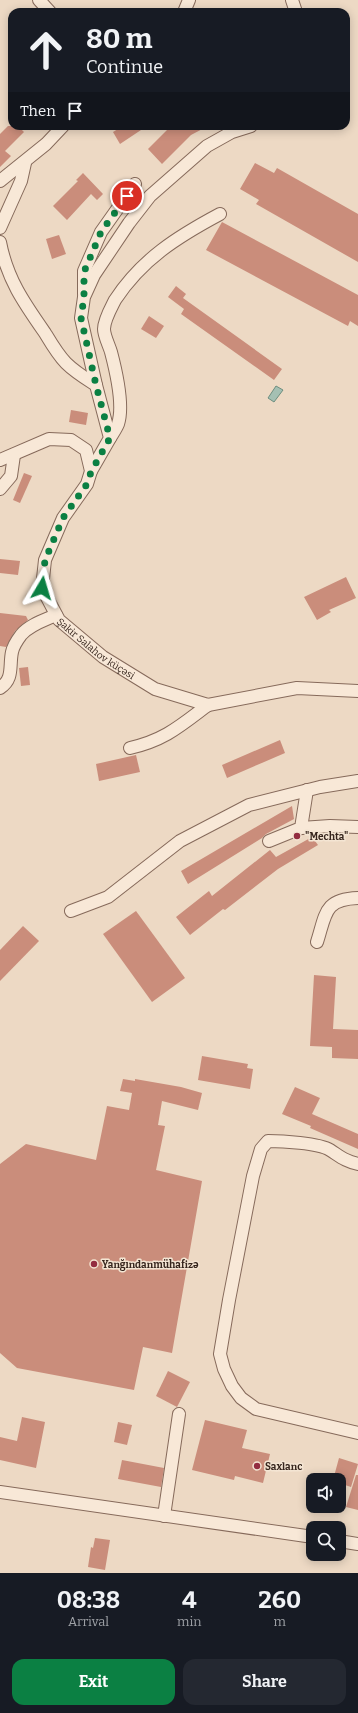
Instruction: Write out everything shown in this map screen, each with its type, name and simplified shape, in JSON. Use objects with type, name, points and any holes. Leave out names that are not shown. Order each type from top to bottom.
[{"type":"street","points":[[39,0],[46,8]]},
{"type":"street","points":[[0,181],[25,163],[59,130]]},
{"type":"street","points":[[84,297],[94,275],[129,223],[150,196],[207,146],[238,130]]},
{"type":"street","points":[[0,228],[21,181],[25,163]]},
{"type":"street","points":[[110,438],[81,318],[84,297],[84,272],[101,232],[135,184]]},
{"type":"street","name":"Şakir Salahov küçəsi","points":[[220,214],[186,232],[153,256],[128,281],[110,308],[104,328],[112,353],[117,380],[120,412],[118,425],[91,472],[87,484],[63,518],[45,560],[42,588],[59,620],[103,657],[155,689],[208,705],[296,688],[358,691]]},
{"type":"street","points":[[0,242],[9,276],[40,326],[65,362],[76,373],[96,385]]},
{"type":"street","points":[[0,460],[49,439],[71,440],[86,450],[91,472]]},
{"type":"street","points":[[0,489],[11,476],[14,454]]},
{"type":"street","points":[[0,688],[6,684],[11,671],[12,650],[22,634],[33,626],[56,615]]},
{"type":"street","points":[[130,748],[148,744],[169,734],[208,705]]},
{"type":"street","points":[[71,911],[108,897],[180,841],[242,809],[306,790],[358,781]]},
{"type":"street","points":[[301,828],[306,790]]},
{"type":"street","points":[[269,842],[301,828],[358,827]]},
{"type":"street","points":[[317,942],[328,908],[343,898],[358,898]]},
{"type":"street","points":[[358,1164],[339,1158],[329,1149],[296,1143],[268,1141],[262,1149],[253,1176],[228,1300],[220,1354],[224,1369],[232,1386],[241,1398],[256,1408],[358,1433]]},
{"type":"street","points":[[164,1516],[179,1414]]},
{"type":"street","points":[[0,1492],[306,1537]]},
{"type":"street","points":[[346,1542],[358,1544]]},
{"type":"shaded area","points":[[276,386],[283,390],[274,402],[268,398]]},
{"type":"building","points":[[8,126],[8,130],[22,130],[24,132],[5,151],[11,156],[0,167],[0,134]]},
{"type":"building","points":[[116,130],[141,130],[120,144],[113,132]]},
{"type":"building","points":[[167,130],[200,130],[191,135],[162,164],[148,149]]},
{"type":"building","points":[[255,163],[274,173],[277,168],[358,214],[358,262],[256,204],[259,200],[240,189]]},
{"type":"building","points":[[83,173],[103,194],[97,200],[91,194],[67,220],[53,206],[78,181],[76,180]]},
{"type":"building","points":[[222,222],[358,295],[358,326],[350,321],[348,326],[206,250]]},
{"type":"building","points":[[59,235],[66,254],[52,259],[46,239]]},
{"type":"building","points":[[176,286],[186,294],[183,298],[282,369],[274,380],[181,314],[184,309],[168,297]]},
{"type":"building","points":[[149,316],[164,326],[156,338],[141,329]]},
{"type":"building","points":[[71,410],[88,413],[86,425],[69,422]]},
{"type":"building","points":[[24,473],[32,476],[20,503],[13,500]]},
{"type":"building","points":[[0,559],[20,561],[18,575],[0,573]]},
{"type":"building","points":[[346,577],[356,598],[329,610],[331,612],[317,620],[304,597]]},
{"type":"building","points":[[0,613],[26,616],[28,620],[15,631],[6,647],[0,646]]},
{"type":"building","points":[[28,667],[30,685],[21,686],[19,668]]},
{"type":"building","points":[[280,740],[285,753],[227,778],[222,765]]},
{"type":"building","points":[[136,755],[140,772],[99,781],[96,764]]},
{"type":"building","points":[[292,806],[294,819],[266,834],[262,838],[188,884],[181,871]]},
{"type":"building","points":[[312,837],[318,845],[278,869],[190,935],[176,917],[209,891],[212,896],[270,850],[276,857]]},
{"type":"building","points":[[136,911],[185,978],[152,1002],[103,934]]},
{"type":"building","points":[[23,926],[39,941],[0,981],[0,950]]},
{"type":"building","points":[[314,975],[336,977],[333,1029],[358,1030],[358,1059],[332,1058],[332,1047],[310,1046]]},
{"type":"building","points":[[202,1056],[248,1064],[247,1068],[253,1069],[250,1089],[198,1080]]},
{"type":"building","name":"Yanğındanmühafizə","points":[[123,1079],[135,1081],[135,1079],[181,1087],[202,1093],[198,1110],[162,1101],[158,1125],[165,1126],[156,1170],[202,1181],[172,1353],[143,1347],[134,1390],[17,1368],[0,1353],[0,1164],[26,1144],[96,1160],[107,1106],[129,1110],[132,1093],[120,1091]]},
{"type":"building","points":[[295,1087],[320,1098],[312,1114],[358,1134],[358,1149],[310,1128],[311,1126],[282,1114]]},
{"type":"building","points":[[168,1371],[190,1382],[177,1407],[156,1396]]},
{"type":"building","points":[[22,1417],[45,1422],[36,1468],[0,1460],[0,1437],[17,1441]]},
{"type":"building","points":[[205,1420],[247,1430],[242,1448],[270,1454],[263,1483],[235,1476],[234,1480],[192,1470]]},
{"type":"building","points":[[118,1422],[132,1425],[127,1445],[114,1442]]},
{"type":"building","points":[[339,1458],[358,1464],[351,1487],[346,1485],[346,1473],[335,1473]]},
{"type":"building","points":[[122,1460],[164,1468],[161,1487],[118,1479]]},
{"type":"building","points":[[356,1475],[358,1475],[358,1510],[346,1507]]},
{"type":"building","points":[[95,1538],[110,1540],[105,1570],[88,1567],[91,1547],[93,1548]]},
{"type":"place","name":"\"Mechta\"","points":[[297,836]]},
{"type":"place","name":"Yanğındanmühafizə","points":[[94,1264]]},
{"type":"place","name":"Saxlanc","points":[[257,1466]]},
{"type":"route","points":[[42,588],[45,560],[63,518],[87,484],[91,472],[110,438],[81,318],[84,297],[84,272],[101,232],[127,196]]}]
